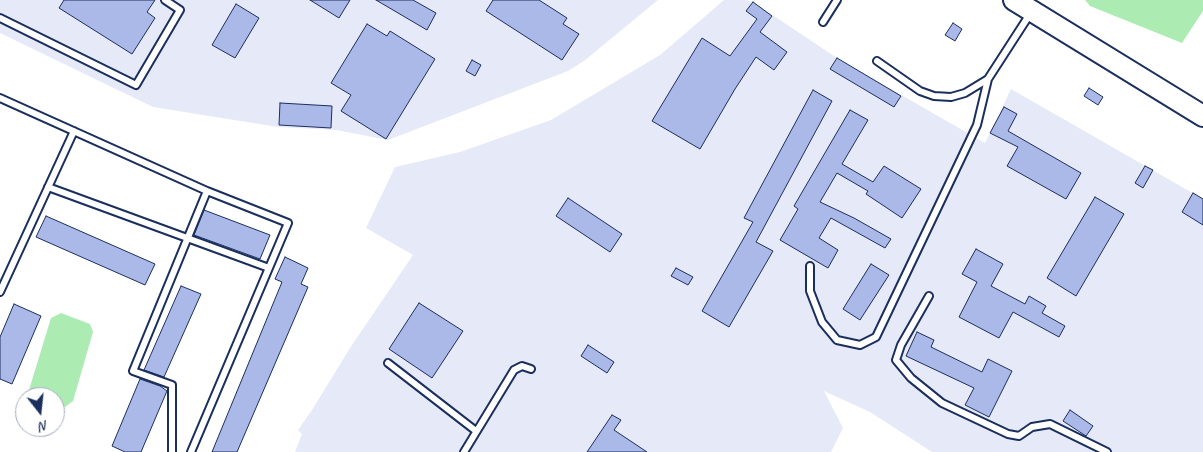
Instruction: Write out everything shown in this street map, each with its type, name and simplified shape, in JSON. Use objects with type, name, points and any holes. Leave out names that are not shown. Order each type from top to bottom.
[{"type":"main road","points":[[1014,0],[1203,116]]},
{"type":"lane","points":[[0,18],[136,85],[180,10],[165,0]]},
{"type":"lane","points":[[823,22],[837,0]]},
{"type":"lane","points":[[810,266],[810,291],[822,322],[837,340],[860,345],[876,337],[977,125],[988,79],[1032,11]]},
{"type":"lane","points":[[877,61],[920,91],[934,96],[951,97],[965,93],[988,79]]},
{"type":"lane","points":[[0,98],[207,190],[288,223],[191,452]]},
{"type":"lane","points":[[0,292],[74,131]]},
{"type":"lane","points":[[48,187],[269,268]]},
{"type":"lane","points":[[172,452],[172,385],[133,371],[207,190]]},
{"type":"lane","points":[[929,296],[900,345],[896,360],[911,378],[942,403],[1008,434],[1019,436],[1032,427],[1050,424],[1107,452]]},
{"type":"lane","points":[[388,363],[476,431]]},
{"type":"lane","points":[[464,452],[514,370],[522,366],[531,369]]},
{"type":"shaded area","points":[[0,0],[658,0],[584,61],[568,71],[388,140],[336,130],[278,127],[153,107],[0,33]]},
{"type":"shaded area","points":[[724,0],[746,0],[753,2],[837,58],[985,143],[1011,89],[1203,199],[1203,452],[932,452],[870,412],[824,391],[843,428],[831,452],[295,452],[302,434],[298,430],[350,348],[413,255],[366,228],[395,167],[460,152],[551,120],[660,55]]},
{"type":"green space","points":[[1085,0],[1203,0],[1203,11],[1182,43],[1090,6]]},
{"type":"green space","points":[[61,313],[90,324],[93,332],[73,401],[65,407],[65,387],[30,387],[51,318]]},
{"type":"building","points":[[64,0],[155,0],[147,12],[155,18],[132,54],[59,8]]},
{"type":"building","points":[[310,0],[350,0],[339,18]]},
{"type":"building","points":[[376,0],[413,0],[436,13],[427,30]]},
{"type":"building","points":[[493,0],[539,0],[567,18],[563,24],[579,34],[562,60],[486,11]]},
{"type":"building","points":[[753,2],[772,16],[760,32],[787,52],[774,70],[756,57],[700,149],[652,121],[702,38],[730,56],[757,19],[746,11]]},
{"type":"building","points":[[236,4],[259,18],[235,58],[212,45]]},
{"type":"building","points":[[953,23],[962,29],[955,41],[945,35]]},
{"type":"building","points":[[367,24],[387,36],[390,31],[435,59],[386,139],[341,111],[351,95],[331,83]]},
{"type":"building","points":[[837,58],[901,96],[894,107],[830,69]]},
{"type":"building","points":[[472,60],[481,65],[475,76],[466,71]]},
{"type":"building","points":[[1089,88],[1103,97],[1098,105],[1084,96]]},
{"type":"building","points":[[813,90],[832,101],[756,242],[773,251],[729,327],[702,311],[753,222],[744,218]]},
{"type":"building","points":[[280,103],[332,106],[331,128],[279,125]]},
{"type":"building","points":[[1004,107],[1017,114],[1008,131],[1081,173],[1066,199],[1007,166],[1018,147],[990,133]]},
{"type":"building","points":[[850,110],[868,120],[842,164],[873,182],[884,166],[921,189],[902,218],[866,194],[868,191],[837,173],[820,202],[854,218],[891,239],[885,248],[831,218],[819,238],[838,250],[828,268],[780,240],[798,209],[794,206]]},
{"type":"building","points":[[1145,166],[1153,170],[1143,188],[1135,183]]},
{"type":"building","points":[[1193,193],[1203,199],[1203,225],[1182,212]]},
{"type":"building","points":[[1095,197],[1124,214],[1076,296],[1047,278]]},
{"type":"building","points":[[568,198],[622,234],[610,252],[556,216]]},
{"type":"building","points":[[204,210],[270,235],[260,259],[194,235]]},
{"type":"building","points":[[46,216],[155,264],[145,285],[36,237]]},
{"type":"building","points":[[976,249],[1003,264],[991,286],[1025,304],[1029,296],[1046,306],[1042,313],[1065,326],[1059,337],[1013,312],[999,338],[959,317],[977,282],[962,274]]},
{"type":"building","points":[[285,257],[308,268],[301,284],[308,287],[237,452],[212,452],[282,282],[275,279]]},
{"type":"building","points":[[871,264],[889,275],[860,320],[843,309]]},
{"type":"building","points":[[676,268],[693,277],[688,285],[671,276]]},
{"type":"building","points":[[181,286],[201,294],[164,377],[144,370]]},
{"type":"building","points":[[419,303],[463,331],[432,378],[389,349]]},
{"type":"building","points":[[14,304],[41,316],[12,384],[0,379],[0,337]]},
{"type":"building","points":[[917,332],[934,340],[931,347],[982,372],[988,359],[1012,371],[989,417],[965,405],[974,388],[906,356]]},
{"type":"building","points":[[588,345],[614,362],[607,373],[581,356]]},
{"type":"building","points":[[140,379],[160,386],[167,391],[141,452],[125,452],[112,446]]},
{"type":"building","points":[[1070,410],[1093,426],[1086,436],[1063,421]]},
{"type":"building","points":[[612,415],[621,420],[614,430],[647,452],[587,452]]}]
